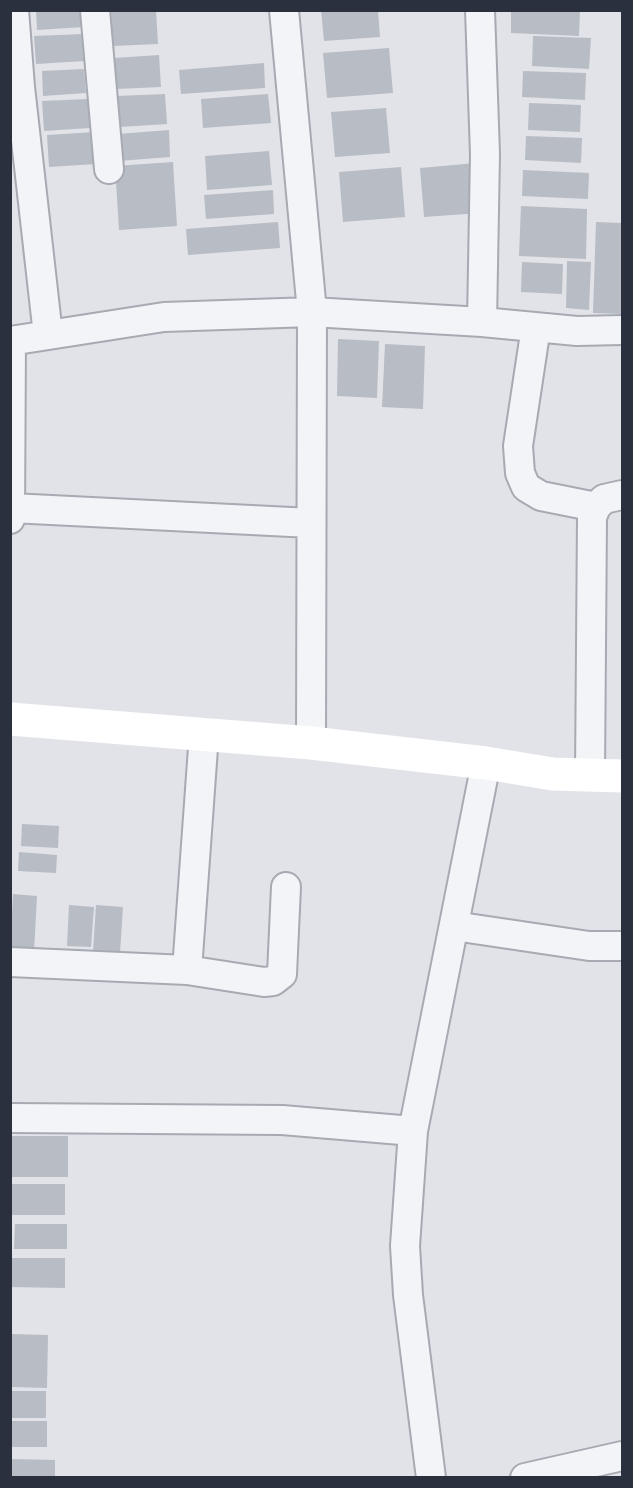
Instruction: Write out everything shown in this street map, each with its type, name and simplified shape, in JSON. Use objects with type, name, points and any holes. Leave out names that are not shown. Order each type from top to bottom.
[{"type":"street","points":[[14,10],[20,87],[48,335]]},
{"type":"street","points":[[94,10],[109,168]]},
{"type":"street","points":[[285,10],[312,312],[311,743]]},
{"type":"street","points":[[480,10],[485,154],[482,322]]},
{"type":"street","points":[[10,519],[11,341],[164,317],[312,312],[482,322],[577,331],[622,330]]},
{"type":"street","points":[[536,327],[518,446],[520,473],[526,487],[541,496],[596,507]]},
{"type":"street","points":[[590,775],[592,517],[596,507],[604,500],[622,495]]},
{"type":"street","points":[[11,508],[311,523]]},
{"type":"street","points":[[10,719],[311,743],[486,763],[553,774],[622,776]]},
{"type":"street","points":[[187,970],[204,734]]},
{"type":"street","points":[[430,1478],[408,1294],[405,1246],[413,1131],[486,763]]},
{"type":"street","points":[[10,962],[187,970],[264,982],[273,981],[282,974],[286,887]]},
{"type":"street","points":[[454,926],[589,946],[622,946]]},
{"type":"street","points":[[10,1118],[282,1120],[413,1131]]},
{"type":"street","points":[[525,1478],[622,1456]]},
{"type":"building","points":[[36,10],[84,10],[85,27],[37,30]]},
{"type":"building","points":[[111,10],[156,10],[158,44],[113,46]]},
{"type":"building","points":[[321,10],[378,10],[380,37],[324,41]]},
{"type":"building","points":[[511,10],[580,10],[579,36],[511,33]]},
{"type":"building","points":[[84,34],[85,61],[36,64],[34,36]]},
{"type":"building","points":[[533,36],[591,38],[589,69],[532,66]]},
{"type":"building","points":[[389,48],[393,93],[327,98],[323,53]]},
{"type":"building","points":[[159,55],[161,87],[116,89],[114,58]]},
{"type":"building","points":[[264,63],[265,88],[181,94],[179,70]]},
{"type":"building","points":[[84,69],[86,93],[43,96],[42,71]]},
{"type":"building","points":[[523,71],[586,73],[585,100],[522,97]]},
{"type":"building","points":[[165,94],[167,124],[119,127],[117,96]]},
{"type":"building","points":[[268,94],[271,123],[203,128],[201,99]]},
{"type":"building","points":[[88,99],[90,128],[44,131],[42,101]]},
{"type":"building","points":[[529,103],[581,105],[580,132],[528,130]]},
{"type":"building","points":[[386,108],[390,153],[335,157],[331,112]]},
{"type":"building","points":[[169,130],[170,157],[119,161],[118,134]]},
{"type":"building","points":[[94,132],[96,164],[49,167],[47,135]]},
{"type":"building","points":[[526,136],[582,138],[581,163],[525,160]]},
{"type":"building","points":[[269,151],[272,185],[207,190],[205,156]]},
{"type":"building","points":[[173,162],[177,226],[119,230],[115,166]]},
{"type":"building","points":[[476,163],[480,213],[424,217],[420,168]]},
{"type":"building","points":[[401,167],[405,217],[343,222],[339,172]]},
{"type":"building","points":[[523,170],[589,173],[588,199],[522,196]]},
{"type":"building","points":[[273,190],[274,214],[206,219],[204,195]]},
{"type":"building","points":[[521,206],[587,209],[586,259],[519,256]]},
{"type":"building","points":[[278,222],[280,248],[188,255],[186,229]]},
{"type":"building","points":[[596,222],[622,223],[622,314],[593,313]]},
{"type":"building","points":[[567,261],[591,262],[589,310],[566,308]]},
{"type":"building","points":[[522,262],[563,264],[562,294],[521,292]]},
{"type":"building","points":[[338,339],[379,341],[377,398],[337,396]]},
{"type":"building","points":[[385,344],[425,346],[423,409],[382,407]]},
{"type":"building","points":[[22,824],[59,826],[58,848],[21,846]]},
{"type":"building","points":[[19,852],[57,855],[56,873],[18,871]]},
{"type":"building","points":[[13,894],[37,896],[34,952],[10,951]]},
{"type":"building","points":[[69,905],[94,907],[91,947],[67,946]]},
{"type":"building","points":[[96,905],[123,907],[120,953],[93,952]]},
{"type":"building","points":[[10,1136],[68,1136],[68,1177],[10,1177]]},
{"type":"building","points":[[10,1184],[65,1184],[65,1215],[10,1215]]},
{"type":"building","points":[[15,1224],[67,1224],[67,1249],[14,1249]]},
{"type":"building","points":[[11,1258],[65,1258],[65,1288],[10,1287]]},
{"type":"building","points":[[10,1334],[48,1335],[47,1388],[10,1387]]},
{"type":"building","points":[[10,1391],[46,1391],[46,1418],[10,1418]]},
{"type":"building","points":[[10,1421],[47,1421],[47,1447],[10,1447]]},
{"type":"building","points":[[10,1459],[55,1460],[55,1478],[10,1478]]}]
